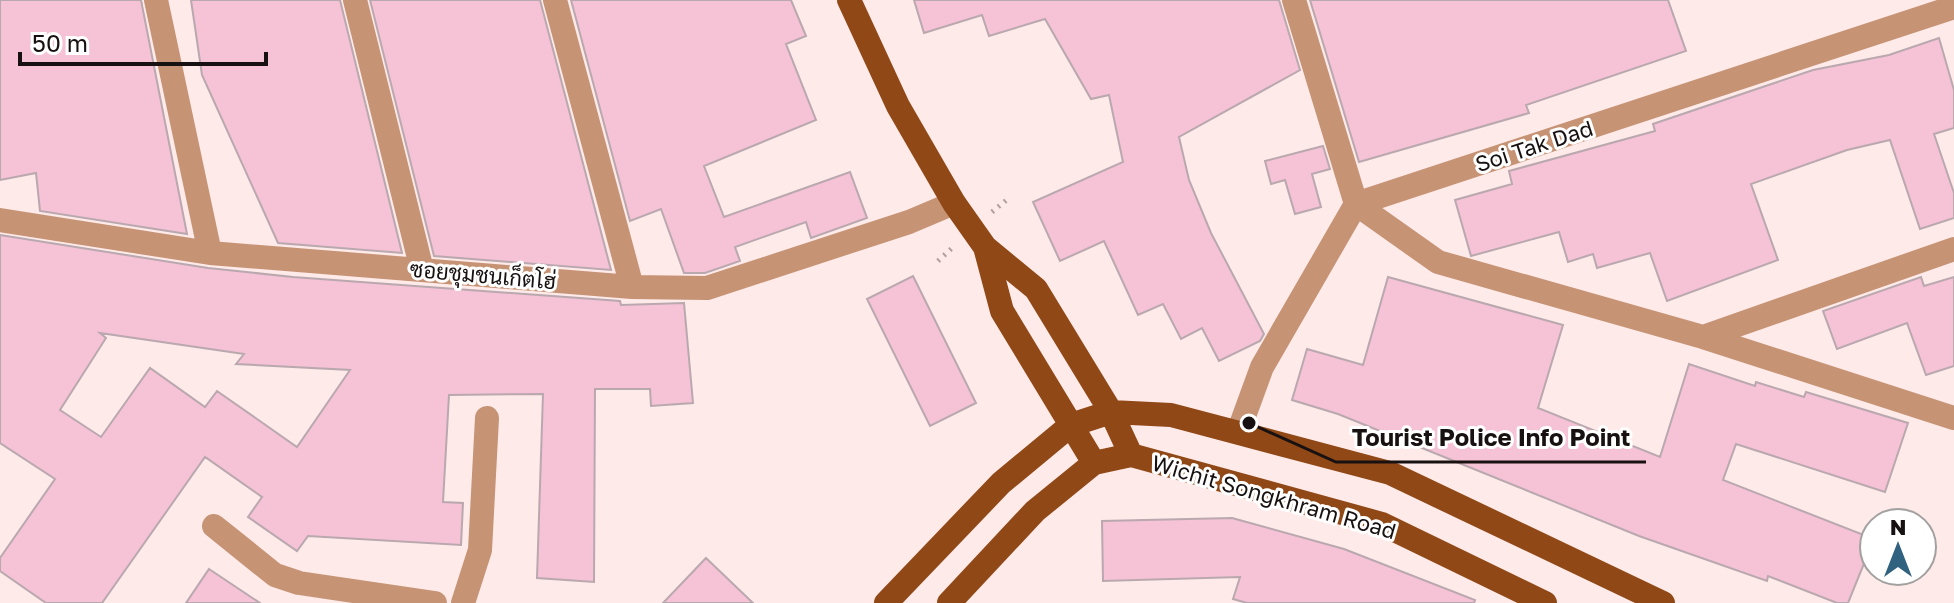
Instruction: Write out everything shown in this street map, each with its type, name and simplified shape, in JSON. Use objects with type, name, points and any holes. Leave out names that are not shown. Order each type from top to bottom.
[{"type":"main road","name":"Wichit Songkhram Road","points":[[849,0],[898,106],[954,203],[985,247],[1036,289],[1111,412],[1131,455]]},
{"type":"main road","name":"Wichit Songkhram Road","points":[[985,247],[1002,311],[1094,463]]},
{"type":"main road","points":[[886,603],[1001,483],[1071,425],[1111,412],[1171,415],[1239,430],[1390,473],[1663,603]]},
{"type":"main road","name":"Wichit Songkhram Road","points":[[949,603],[1035,511],[1094,463],[1131,455],[1382,524],[1545,603]]},
{"type":"street","points":[[156,0],[210,253]]},
{"type":"street","points":[[355,0],[422,270]]},
{"type":"street","points":[[555,0],[632,287]]},
{"type":"street","points":[[1294,0],[1356,204],[1438,262],[1703,337],[1954,418]]},
{"type":"street","name":"Soi Tak Dad","points":[[1356,204],[1954,7]]},
{"type":"street","name":"ซอยชุมชนเก็ตโฮ่","points":[[0,220],[210,253],[632,287],[707,288],[909,222],[954,203]]},
{"type":"street","points":[[1239,430],[1262,367],[1356,204]]},
{"type":"street","points":[[1703,337],[1954,249]]},
{"type":"street","points":[[463,603],[480,550],[487,418]]},
{"type":"street","points":[[214,526],[275,575],[299,583],[435,603]]},
{"type":"building","points":[[0,0],[141,0],[187,234],[40,211],[36,173],[0,180]]},
{"type":"building","points":[[191,0],[340,0],[402,253],[278,243],[202,75]]},
{"type":"building","points":[[370,0],[540,0],[611,270],[434,256]]},
{"type":"building","points":[[571,0],[791,0],[806,36],[786,44],[816,120],[704,166],[724,217],[850,172],[867,218],[811,238],[806,222],[735,247],[740,261],[705,273],[684,273],[661,209],[630,221]]},
{"type":"building","points":[[914,0],[1279,0],[1300,70],[1179,137],[1189,180],[1211,233],[1264,334],[1260,341],[1219,361],[1202,328],[1181,339],[1163,304],[1138,315],[1104,241],[1060,261],[1033,202],[1123,162],[1109,95],[1091,99],[1045,19],[989,36],[982,15],[924,33]]},
{"type":"building","points":[[1310,0],[1668,0],[1686,51],[1526,105],[1529,113],[1359,162]]},
{"type":"building","points":[[1939,38],[1954,90],[1954,128],[1934,134],[1954,193],[1954,218],[1920,229],[1890,140],[1847,150],[1751,184],[1778,260],[1667,301],[1650,253],[1597,268],[1593,254],[1568,262],[1559,232],[1471,256],[1455,200],[1512,184],[1509,171],[1655,131],[1653,124],[1813,70],[1889,55]]},
{"type":"building","points":[[1323,146],[1330,169],[1312,174],[1321,207],[1295,214],[1285,180],[1271,184],[1265,161]]},
{"type":"building","points":[[0,235],[208,268],[293,277],[620,301],[621,305],[684,303],[693,403],[651,406],[650,389],[595,389],[594,582],[537,578],[543,394],[449,395],[443,502],[463,503],[461,545],[308,536],[297,551],[248,517],[262,497],[205,457],[102,603],[46,603],[0,571],[0,558],[55,479],[0,443]],"holes":[[[100,333],[244,354],[236,364],[350,370],[297,447],[217,391],[205,407],[150,368],[101,437],[60,410],[106,338]]]},
{"type":"building","points":[[913,276],[976,403],[930,426],[867,299]]},
{"type":"building","points":[[1388,277],[1563,325],[1538,408],[1660,457],[1689,364],[1755,386],[1756,382],[1804,397],[1806,392],[1908,423],[1885,492],[1736,444],[1723,480],[1858,533],[1858,578],[1848,603],[1837,603],[1768,576],[1767,581],[1639,536],[1338,414],[1292,400],[1307,349],[1363,365]]},
{"type":"building","points":[[1921,277],[1924,286],[1954,277],[1954,366],[1926,375],[1907,323],[1837,349],[1823,311]]},
{"type":"building","points":[[1232,518],[1344,549],[1475,600],[1474,603],[1247,603],[1233,599],[1240,577],[1103,581],[1102,521]]},
{"type":"building","points":[[706,558],[753,603],[663,603]]},
{"type":"building","points":[[209,569],[260,603],[186,603]]},
{"type":"place","name":"Tourist Police Info Point","points":[[1249,423]]}]
